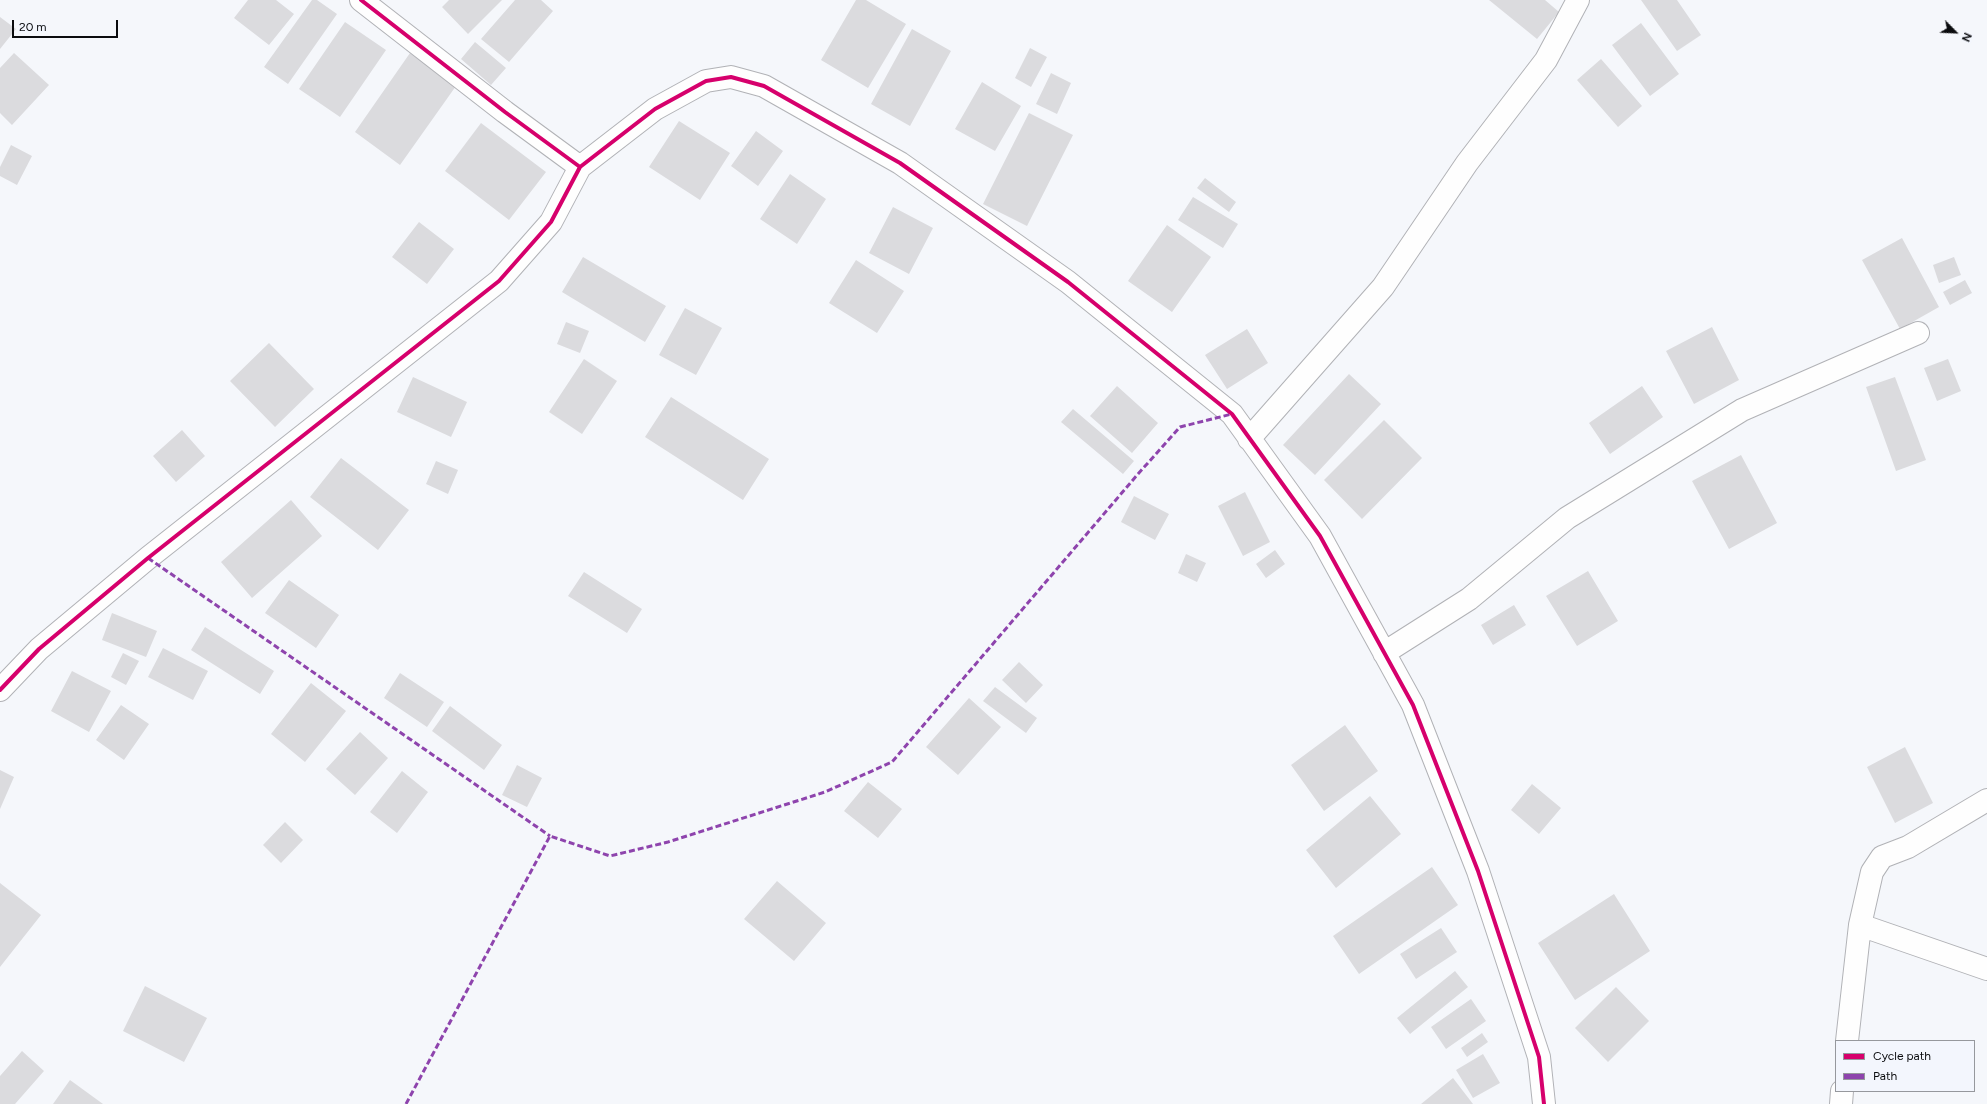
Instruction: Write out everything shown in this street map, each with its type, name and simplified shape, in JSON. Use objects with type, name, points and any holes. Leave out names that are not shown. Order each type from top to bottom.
[{"type":"street","points":[[361,0],[505,112],[580,167]]},
{"type":"street","points":[[1249,439],[1383,288],[1466,163],[1546,60],[1578,0]]},
{"type":"street","points":[[0,690],[39,649],[148,558],[500,281],[551,222],[580,167],[655,109],[706,81],[731,78],[764,86],[900,163],[1068,282],[1232,414],[1320,536],[1413,705],[1478,871],[1539,1056],[1544,1104]]},
{"type":"street","points":[[1384,654],[1469,599],[1568,518],[1742,410],[1918,333]]},
{"type":"street","points":[[1847,1040],[1860,925],[1872,872],[1882,857],[1908,847],[1987,800]]},
{"type":"street","points":[[1860,925],[1987,969]]},
{"type":"street","points":[[1841,1104],[1842,1092]]},
{"type":"building","points":[[248,0],[276,0],[294,14],[269,45],[234,18]]},
{"type":"building","points":[[312,0],[317,0],[337,14],[288,84],[264,67]]},
{"type":"building","points":[[449,0],[502,0],[468,34],[442,7]]},
{"type":"building","points":[[515,0],[541,0],[553,11],[509,62],[481,39]]},
{"type":"building","points":[[856,0],[866,0],[906,24],[868,88],[821,60]]},
{"type":"building","points":[[1489,0],[1545,0],[1559,12],[1537,39]]},
{"type":"building","points":[[1641,0],[1677,0],[1701,35],[1677,51]]},
{"type":"building","points":[[0,17],[16,29],[0,49]]},
{"type":"building","points":[[345,22],[386,50],[340,117],[299,89]]},
{"type":"building","points":[[1641,23],[1679,74],[1650,96],[1612,45]]},
{"type":"building","points":[[912,29],[951,51],[910,126],[871,104]]},
{"type":"building","points":[[475,42],[506,68],[491,85],[461,59]]},
{"type":"building","points":[[1030,48],[1047,57],[1031,87],[1015,78]]},
{"type":"building","points":[[14,53],[49,85],[12,125],[0,113],[0,68]]},
{"type":"building","points":[[410,53],[456,86],[400,165],[355,132]]},
{"type":"building","points":[[1601,59],[1642,106],[1618,127],[1577,80]]},
{"type":"building","points":[[1051,73],[1071,83],[1057,114],[1036,104]]},
{"type":"building","points":[[982,82],[1021,106],[995,151],[955,129]]},
{"type":"building","points":[[1029,113],[1073,135],[1027,226],[983,204]]},
{"type":"building","points":[[679,121],[730,153],[700,200],[649,167]]},
{"type":"building","points":[[481,123],[546,172],[509,220],[445,171]]},
{"type":"building","points":[[756,131],[783,151],[758,186],[731,166]]},
{"type":"building","points":[[11,145],[32,156],[17,185],[0,176],[0,167]]},
{"type":"building","points":[[790,174],[826,199],[797,244],[760,219]]},
{"type":"building","points":[[1205,178],[1236,202],[1229,212],[1197,188]]},
{"type":"building","points":[[1193,197],[1238,224],[1223,248],[1178,220]]},
{"type":"building","points":[[893,207],[933,228],[909,274],[869,253]]},
{"type":"building","points":[[419,222],[454,249],[427,284],[392,257]]},
{"type":"building","points":[[1167,225],[1211,257],[1172,312],[1128,281]]},
{"type":"building","points":[[1902,238],[1939,307],[1900,329],[1862,260]]},
{"type":"building","points":[[583,257],[666,306],[645,342],[562,292]]},
{"type":"building","points":[[1954,257],[1961,275],[1939,283],[1933,265]]},
{"type":"building","points":[[856,260],[904,291],[877,333],[829,303]]},
{"type":"building","points":[[1965,280],[1972,293],[1950,305],[1943,292]]},
{"type":"building","points":[[685,308],[722,328],[696,375],[659,355]]},
{"type":"building","points":[[566,322],[589,331],[580,353],[557,344]]},
{"type":"building","points":[[1712,327],[1739,380],[1694,404],[1666,351]]},
{"type":"building","points":[[1247,329],[1268,363],[1227,389],[1205,355]]},
{"type":"building","points":[[269,343],[314,389],[275,427],[230,381]]},
{"type":"building","points":[[584,359],[617,381],[582,434],[549,412]]},
{"type":"building","points":[[1948,359],[1961,391],[1937,401],[1924,368]]},
{"type":"building","points":[[1349,374],[1381,404],[1315,475],[1283,445]]},
{"type":"building","points":[[413,377],[467,402],[451,437],[397,412]]},
{"type":"building","points":[[1895,377],[1926,460],[1896,471],[1866,387]]},
{"type":"building","points":[[1117,386],[1158,423],[1132,453],[1090,416]]},
{"type":"building","points":[[1642,386],[1663,417],[1610,454],[1589,423]]},
{"type":"building","points":[[671,397],[769,459],[743,500],[645,437]]},
{"type":"building","points":[[1073,409],[1134,461],[1123,474],[1061,422]]},
{"type":"building","points":[[1384,420],[1422,458],[1362,519],[1324,480]]},
{"type":"building","points":[[182,430],[205,456],[176,482],[153,456]]},
{"type":"building","points":[[1741,455],[1777,523],[1729,549],[1692,481]]},
{"type":"building","points":[[341,458],[409,510],[378,550],[310,497]]},
{"type":"building","points":[[436,461],[458,470],[448,494],[426,484]]},
{"type":"building","points":[[1245,492],[1270,542],[1243,556],[1218,506]]},
{"type":"building","points":[[1134,496],[1169,514],[1155,540],[1121,522]]},
{"type":"building","points":[[291,500],[322,536],[252,598],[221,562]]},
{"type":"building","points":[[1275,550],[1285,564],[1266,578],[1256,564]]},
{"type":"building","points":[[1186,554],[1206,563],[1197,582],[1178,573]]},
{"type":"building","points":[[1588,571],[1618,621],[1577,646],[1546,596]]},
{"type":"building","points":[[584,572],[642,609],[627,633],[568,596]]},
{"type":"building","points":[[289,580],[339,615],[316,648],[265,613]]},
{"type":"building","points":[[1514,605],[1526,625],[1493,645],[1481,625]]},
{"type":"building","points":[[112,613],[157,631],[146,657],[102,640]]},
{"type":"building","points":[[205,627],[274,671],[260,694],[191,650]]},
{"type":"building","points":[[163,648],[208,671],[193,700],[148,677]]},
{"type":"building","points":[[123,653],[139,661],[126,685],[111,677]]},
{"type":"building","points":[[1019,662],[1043,685],[1026,703],[1002,680]]},
{"type":"building","points":[[72,671],[111,691],[89,732],[51,711]]},
{"type":"building","points":[[400,673],[444,702],[427,727],[384,698]]},
{"type":"building","points":[[311,683],[346,711],[305,762],[271,734]]},
{"type":"building","points":[[995,687],[1037,718],[1026,733],[983,701]]},
{"type":"building","points":[[969,698],[1001,727],[958,775],[926,747]]},
{"type":"building","points":[[121,705],[149,724],[124,760],[96,740]]},
{"type":"building","points":[[450,706],[502,745],[484,770],[432,731]]},
{"type":"building","points":[[1345,725],[1378,771],[1324,811],[1291,765]]},
{"type":"building","points":[[360,732],[388,758],[355,795],[326,769]]},
{"type":"building","points":[[1905,747],[1933,803],[1895,823],[1867,767]]},
{"type":"building","points":[[517,765],[542,778],[527,807],[502,795]]},
{"type":"building","points":[[0,770],[14,777],[0,809]]},
{"type":"building","points":[[402,771],[428,792],[397,833],[370,812]]},
{"type":"building","points":[[868,782],[902,809],[878,838],[844,811]]},
{"type":"building","points":[[1532,784],[1561,808],[1539,834],[1511,810]]},
{"type":"building","points":[[1370,796],[1401,834],[1336,888],[1306,850]]},
{"type":"building","points":[[285,822],[303,840],[281,863],[263,845]]},
{"type":"building","points":[[1432,867],[1458,905],[1359,974],[1333,936]]},
{"type":"building","points":[[777,881],[826,923],[794,961],[744,919]]},
{"type":"building","points":[[0,883],[41,915],[0,967]]},
{"type":"building","points":[[1614,894],[1650,951],[1575,1000],[1538,943]]},
{"type":"building","points":[[1441,928],[1457,952],[1416,979],[1400,954]]},
{"type":"building","points":[[1455,971],[1468,987],[1410,1034],[1397,1018]]},
{"type":"building","points":[[145,986],[207,1018],[184,1062],[123,1031]]},
{"type":"building","points":[[1616,987],[1649,1021],[1608,1062],[1575,1028]]},
{"type":"building","points":[[1471,999],[1486,1021],[1446,1049],[1431,1027]]},
{"type":"building","points":[[1482,1033],[1488,1042],[1467,1057],[1461,1048]]},
{"type":"building","points":[[22,1051],[44,1071],[15,1104],[0,1104],[0,1076]]},
{"type":"building","points":[[1483,1054],[1500,1083],[1473,1098],[1456,1070]]},
{"type":"building","points":[[1453,1078],[1473,1104],[1421,1104]]},
{"type":"building","points":[[70,1080],[103,1104],[53,1104]]},
{"type":"marked path","points":[[406,1104],[550,836],[610,856],[668,842],[825,792],[892,762],[1138,474],[1180,427],[1232,414]]},
{"type":"marked path","points":[[148,558],[550,836]]},
{"type":"cycle path","points":[[361,0],[505,112],[580,167],[655,109],[706,81],[731,77],[764,86],[900,163],[1068,282],[1232,414],[1320,536],[1413,705],[1478,871],[1539,1057],[1544,1104]]},
{"type":"cycle path","points":[[0,690],[39,649],[148,558],[499,281],[551,222],[580,167]]}]
